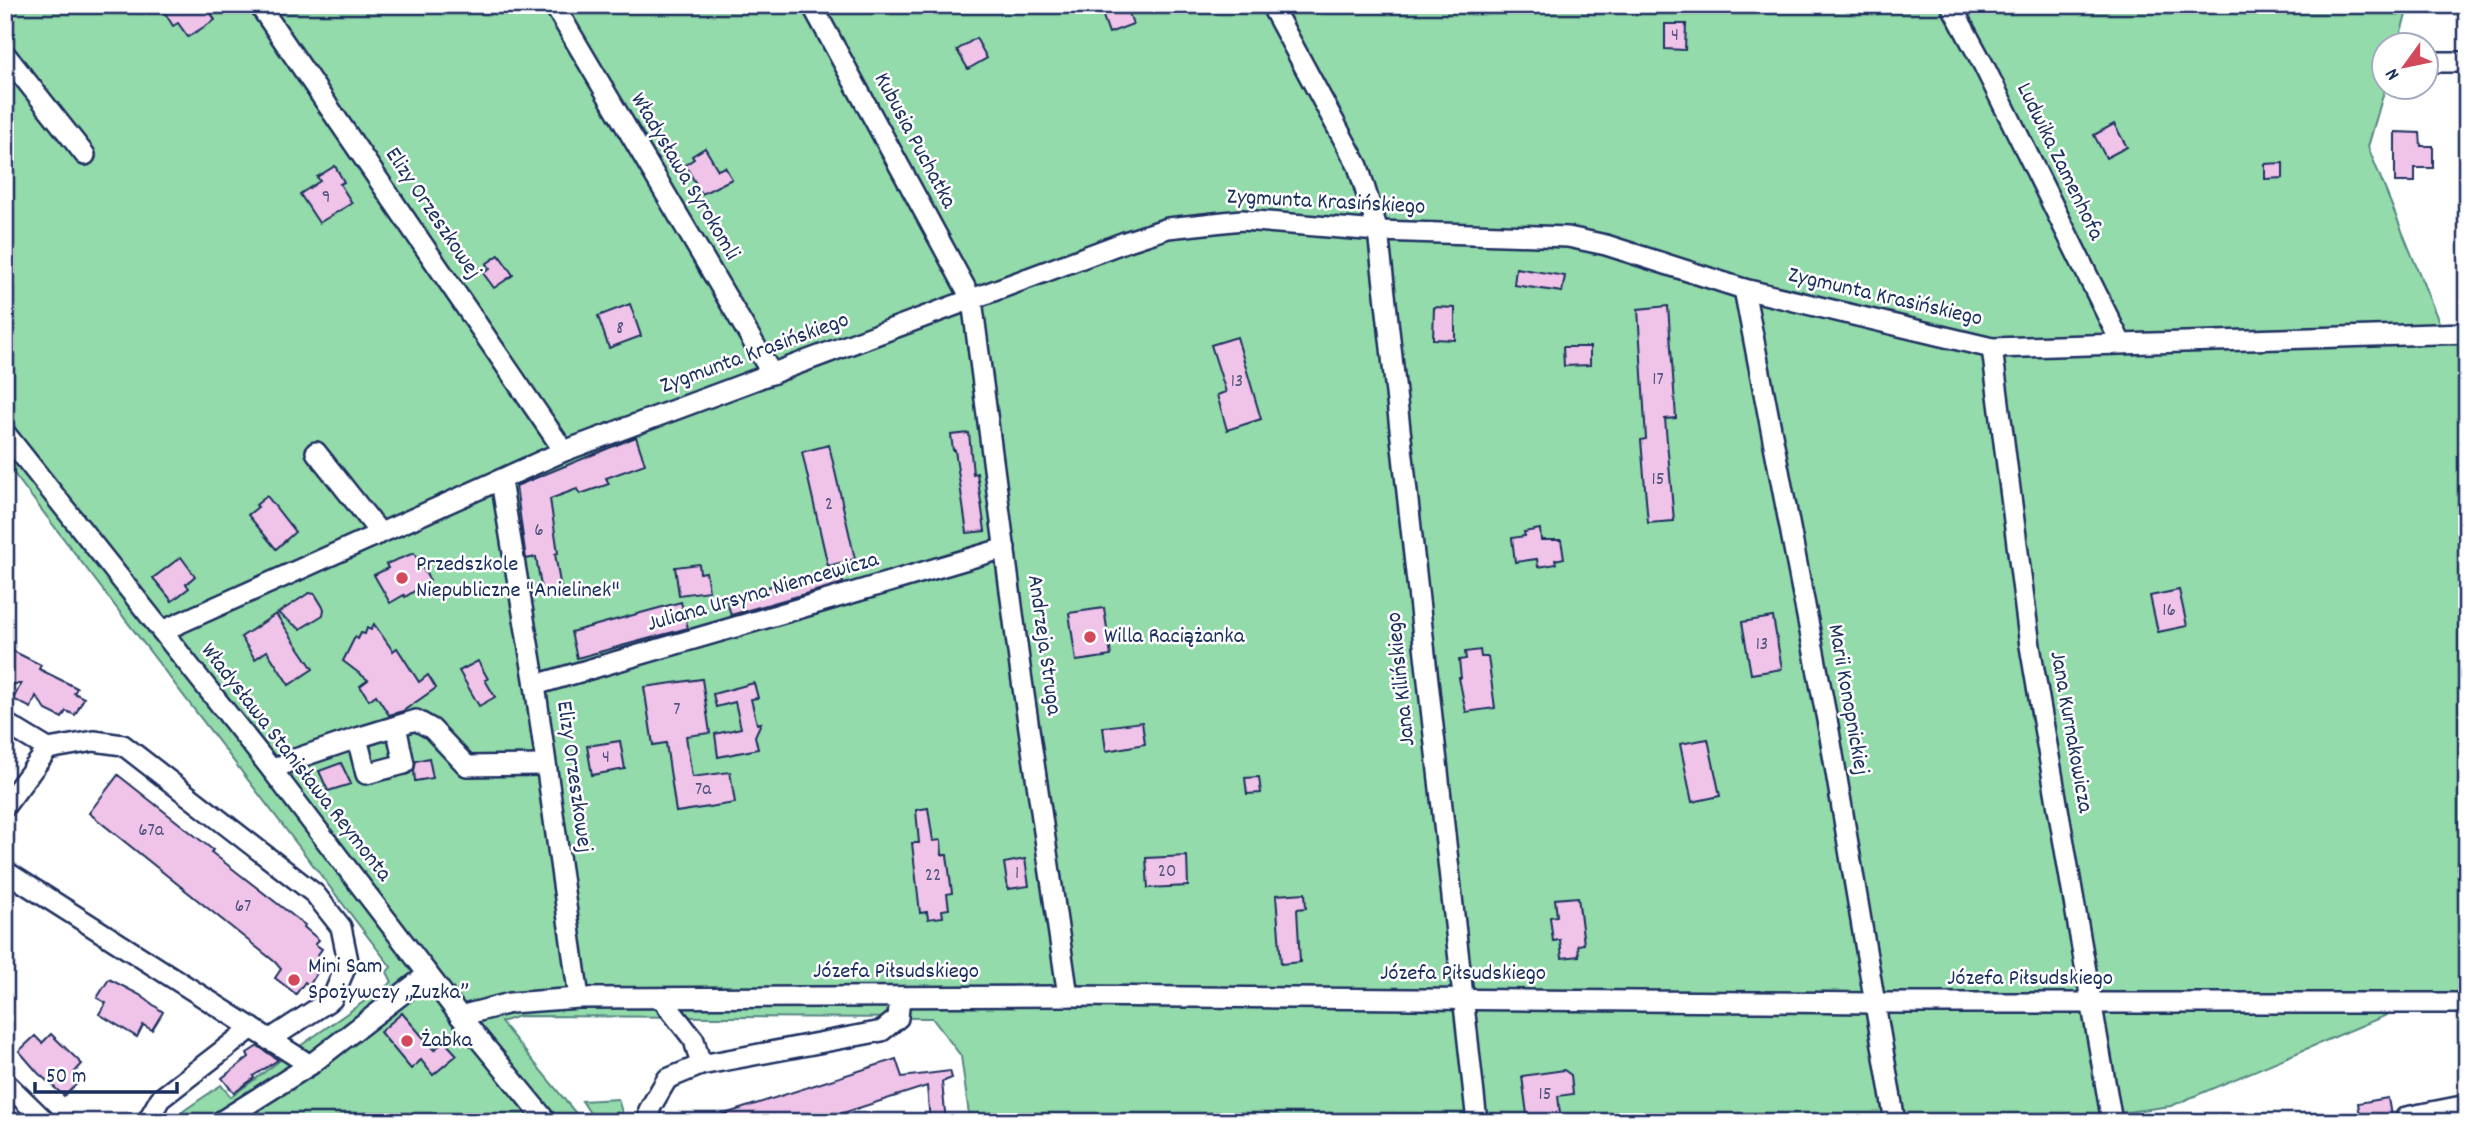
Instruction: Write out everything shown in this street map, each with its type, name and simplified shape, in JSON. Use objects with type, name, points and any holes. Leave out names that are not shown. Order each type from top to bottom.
[{"type":"street","name":"Elizy Orzeszkowej","points":[[259,5],[565,451]]},
{"type":"street","name":"Władysława Syrokomli","points":[[554,5],[772,374]]},
{"type":"street","name":"Kubusia Puchatka","points":[[812,5],[972,300]]},
{"type":"street","name":"Jana Kilińskiego","points":[[1271,5],[1358,166],[1378,231],[1477,1122]]},
{"type":"street","name":"Ludwika Zamenhofa","points":[[1951,5],[2121,343]]},
{"type":"street","points":[[5,54],[85,155]]},
{"type":"street","points":[[2440,62],[2467,62]]},
{"type":"street","name":"Zygmunta Krasińskiego","points":[[162,631],[565,451],[1168,228],[1242,220],[1378,231],[1568,237],[1606,245],[1744,289],[1992,348],[2467,333]]},
{"type":"street","name":"Marii Konopnickiej","points":[[1744,289],[1828,725],[1895,1122]]},
{"type":"street","name":"Andrzeja Struga","points":[[972,300],[1068,996]]},
{"type":"street","name":"Jana Kurnakowicza","points":[[1992,348],[2030,646],[2112,1122]]},
{"type":"street","name":"Władysława Stanisława Reymonta","points":[[5,433],[272,770],[460,1016],[547,1122]]},
{"type":"street","points":[[316,452],[380,533]]},
{"type":"street","name":"Elizy Orzeszkowej","points":[[501,481],[535,685],[579,998]]},
{"type":"street","name":"Juliana Ursyna Niemcewicza","points":[[535,685],[741,624],[838,599],[1005,548]]},
{"type":"street","points":[[272,770],[357,738],[416,720],[432,729],[467,766],[546,765]]},
{"type":"street","points":[[5,723],[48,749],[94,741],[123,745],[315,894],[341,927],[348,961],[332,999],[270,1040]]},
{"type":"street","points":[[357,738],[366,774],[404,764],[396,726]]},
{"type":"street","points":[[5,806],[48,749]]},
{"type":"street","points":[[5,871],[310,1065]]},
{"type":"street","points":[[220,1122],[310,1065],[428,974]]},
{"type":"street","name":"Józefa Piłsudskiego","points":[[460,1016],[510,1003],[579,998],[1068,996],[1874,1003],[2467,1003]]},
{"type":"street","points":[[652,1122],[649,1110],[667,1079],[701,1065],[882,1031],[898,1018],[900,997]]},
{"type":"street","points":[[661,998],[694,1040],[701,1065]]},
{"type":"street","points":[[147,1122],[160,1099],[251,1028]]},
{"type":"street","points":[[5,1082],[46,1122]]},
{"type":"street","points":[[2406,1117],[2467,1105]]},
{"type":"green space","points":[[5,5],[2409,5],[2401,32],[2370,32],[2370,102],[2381,102],[2368,147],[2447,342],[2467,342],[2467,1011],[2396,1011],[2171,1106],[2054,1122],[970,1122],[961,1056],[932,1018],[519,1016],[501,1022],[583,1122],[176,1122],[182,1112],[221,1085],[231,1097],[392,982],[387,972],[391,967],[5,462]]},
{"type":"green space","points":[[618,1099],[625,1122],[596,1122],[582,1101]]},
{"type":"building","points":[[160,5],[206,5],[215,20],[188,37],[178,23],[173,26]]},
{"type":"building","points":[[1099,5],[1126,5],[1133,24],[1109,33]]},
{"type":"building","points":[[1665,24],[1686,24],[1685,50],[1665,49]]},
{"type":"building","points":[[976,38],[987,58],[968,69],[957,50]]},
{"type":"building","points":[[2114,124],[2127,147],[2106,158],[2094,135]]},
{"type":"building","points":[[2395,132],[2420,133],[2421,146],[2433,146],[2433,168],[2415,168],[2415,182],[2395,182]]},
{"type":"building","points":[[705,148],[718,170],[725,167],[732,179],[702,194],[685,165],[694,159],[692,156]]},
{"type":"building","points":[[2283,163],[2283,178],[2265,179],[2265,164]]},
{"type":"building","points":[[335,166],[344,182],[340,184],[352,203],[319,223],[300,194],[320,181],[317,177]]},
{"type":"building","points":[[499,255],[513,275],[494,288],[483,273],[490,269],[486,264]]},
{"type":"building","points":[[1516,268],[1565,276],[1562,292],[1514,285]]},
{"type":"building","points":[[630,304],[641,336],[609,348],[598,316]]},
{"type":"building","points":[[1668,306],[1676,418],[1665,419],[1674,521],[1648,523],[1641,440],[1646,439],[1638,309]]},
{"type":"building","points":[[1434,307],[1455,308],[1455,340],[1433,339]]},
{"type":"building","points":[[1237,337],[1261,419],[1227,430],[1217,395],[1226,392],[1211,345]]},
{"type":"building","points":[[1563,347],[1590,347],[1590,365],[1564,366]]},
{"type":"building","points":[[969,433],[973,474],[977,473],[985,531],[967,533],[951,435]]},
{"type":"building","points":[[636,437],[645,464],[606,478],[609,484],[580,494],[577,489],[550,499],[561,589],[542,592],[536,557],[526,559],[516,486]]},
{"type":"building","points":[[829,445],[855,559],[828,566],[802,452]]},
{"type":"building","points":[[267,496],[295,532],[276,549],[248,515]]},
{"type":"building","points":[[1540,529],[1541,540],[1561,540],[1564,558],[1555,560],[1556,564],[1538,567],[1537,559],[1515,562],[1512,538]]},
{"type":"building","name":"Przedszkole Niepubliczne \"Anielinek\"","points":[[414,553],[430,581],[390,603],[374,575],[388,568],[386,564]]},
{"type":"building","points":[[181,557],[195,576],[186,584],[189,588],[172,601],[153,578]]},
{"type":"building","points":[[699,564],[700,573],[706,572],[709,591],[679,595],[675,567]]},
{"type":"building","points":[[840,568],[843,583],[731,615],[726,598]]},
{"type":"building","points":[[2179,590],[2187,626],[2158,632],[2150,596]]},
{"type":"building","points":[[309,593],[315,594],[324,609],[323,615],[300,629],[278,613]]},
{"type":"building","points":[[681,602],[688,628],[577,658],[571,632]]},
{"type":"building","name":"Willa Raciążanka","points":[[1104,608],[1111,656],[1076,661],[1069,613]]},
{"type":"building","points":[[276,614],[313,669],[289,685],[267,651],[255,659],[241,637]]},
{"type":"building","points":[[1773,617],[1782,669],[1751,674],[1742,622]]},
{"type":"building","points":[[374,624],[393,651],[397,648],[419,682],[428,675],[436,688],[403,711],[389,715],[376,695],[369,700],[360,686],[368,680],[343,661],[355,637],[358,639],[361,633],[365,634],[367,628],[371,630]]},
{"type":"building","points":[[5,647],[41,665],[39,669],[77,688],[74,693],[84,698],[75,715],[66,711],[62,718],[46,710],[36,696],[31,708],[13,699],[21,684],[5,684]]},
{"type":"building","points":[[1480,650],[1481,657],[1488,657],[1495,708],[1466,712],[1459,678],[1459,660],[1466,659],[1465,652]]},
{"type":"building","points":[[478,661],[495,697],[479,706],[459,671]]},
{"type":"building","points":[[702,679],[710,733],[686,736],[692,777],[730,772],[735,803],[676,812],[666,743],[653,745],[644,687]]},
{"type":"building","points":[[754,683],[758,698],[751,699],[757,724],[761,723],[755,736],[758,749],[718,757],[715,734],[741,728],[735,702],[716,707],[713,694]]},
{"type":"building","points":[[1142,722],[1145,744],[1106,751],[1103,727]]},
{"type":"building","points":[[1708,739],[1720,796],[1692,802],[1680,744]]},
{"type":"building","points":[[620,741],[625,769],[592,775],[587,746]]},
{"type":"building","points":[[429,758],[433,778],[415,781],[416,761]]},
{"type":"building","points":[[341,763],[351,784],[328,791],[319,771]]},
{"type":"building","points":[[118,775],[305,925],[319,940],[315,944],[322,949],[317,956],[321,961],[309,986],[305,982],[296,994],[275,978],[281,969],[275,962],[89,813]]},
{"type":"building","points":[[1259,777],[1261,793],[1247,794],[1245,778]]},
{"type":"building","points":[[928,808],[933,841],[941,840],[942,855],[947,855],[952,893],[947,894],[949,909],[942,910],[943,917],[928,919],[927,912],[920,913],[912,843],[919,843],[916,810]]},
{"type":"building","points":[[1187,856],[1188,886],[1148,888],[1146,858]]},
{"type":"building","points":[[1025,859],[1029,886],[1008,889],[1004,863]]},
{"type":"building","points":[[1305,893],[1306,908],[1297,909],[1300,962],[1281,964],[1276,895]]},
{"type":"building","points":[[1578,897],[1584,944],[1578,945],[1579,956],[1562,958],[1560,940],[1553,941],[1550,917],[1557,916],[1555,899]]},
{"type":"building","points":[[109,979],[140,995],[163,1012],[152,1030],[143,1025],[137,1037],[99,1014],[106,1003],[97,998]]},
{"type":"building","points":[[402,1013],[434,1050],[444,1041],[457,1055],[433,1075],[421,1060],[411,1069],[380,1032]]},
{"type":"building","points":[[51,1034],[82,1064],[73,1074],[80,1081],[64,1096],[38,1073],[19,1051],[35,1036],[42,1043]]},
{"type":"building","points":[[258,1046],[278,1060],[253,1076],[254,1078],[234,1093],[222,1078],[249,1057],[247,1053]]},
{"type":"building","points":[[896,1059],[902,1077],[950,1071],[952,1078],[942,1082],[946,1122],[930,1122],[927,1086],[815,1122],[710,1122],[709,1119]]},
{"type":"building","points":[[1564,1070],[1571,1075],[1573,1094],[1558,1096],[1561,1122],[1528,1122],[1522,1076]]},
{"type":"building","points":[[2388,1098],[2392,1122],[2361,1122],[2358,1103]]},
{"type":"place","name":"Przedszkole Niepubliczne \"Anielinek\"","points":[[402,578]]},
{"type":"place","name":"Willa Raciążanka","points":[[1090,637]]},
{"type":"place","name":"Mini Sam Spożywczy „Zuzka”","points":[[294,980]]},
{"type":"place","name":"Żabka","points":[[407,1041]]}]
